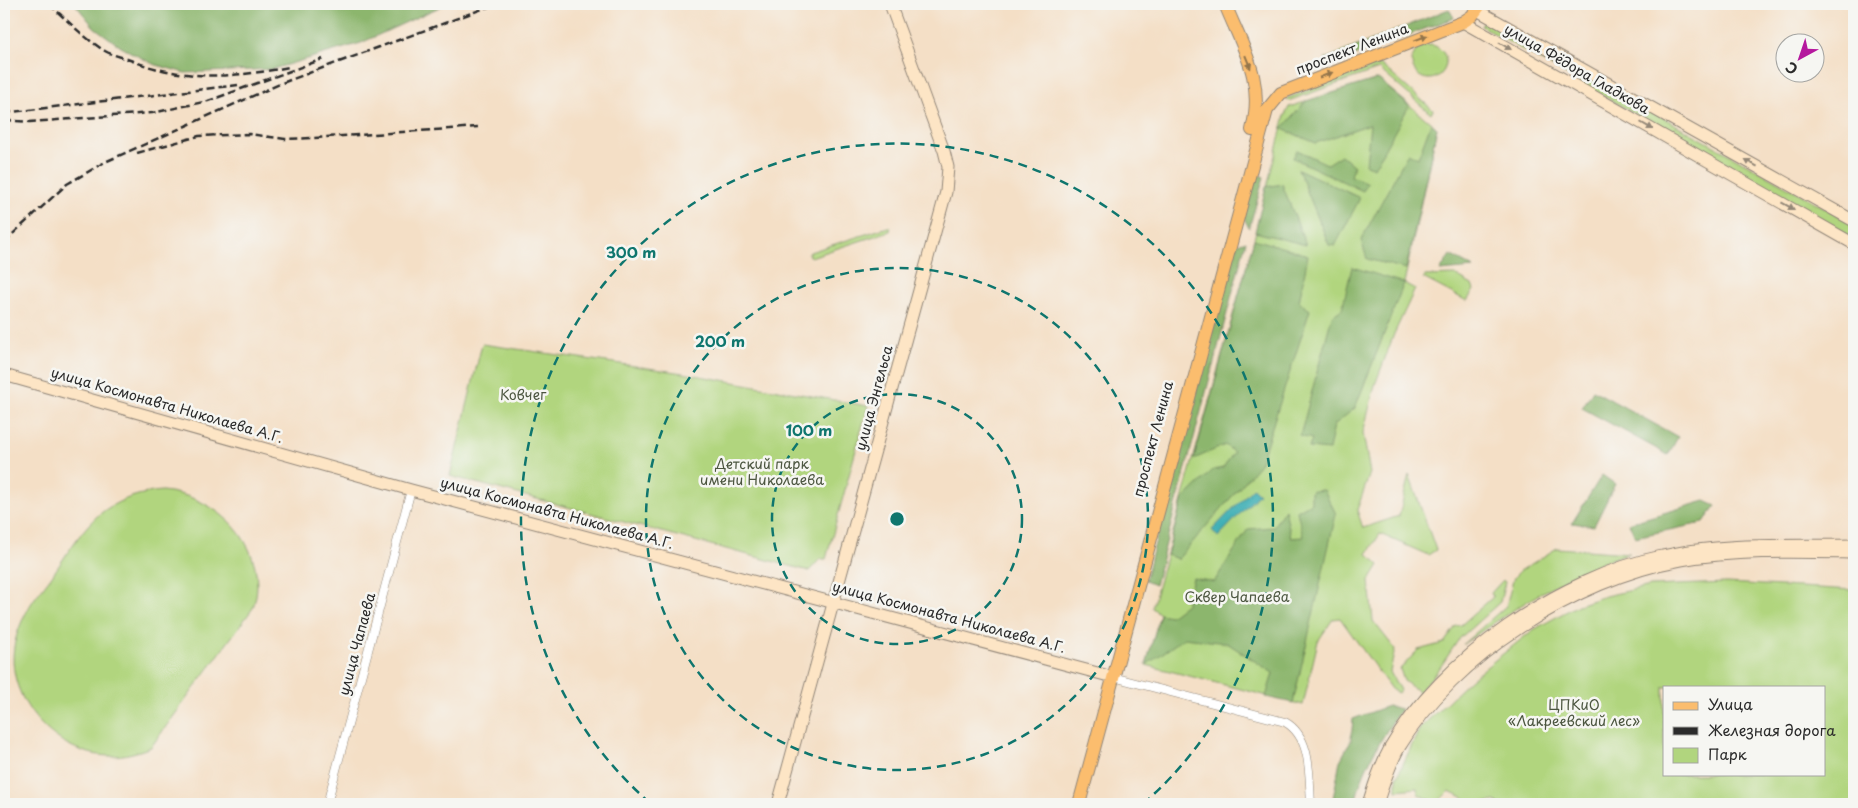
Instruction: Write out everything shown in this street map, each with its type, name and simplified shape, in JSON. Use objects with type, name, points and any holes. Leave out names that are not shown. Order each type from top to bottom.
[{"type":"main road","name":"улица Энгельса","points":[[778,804],[946,192],[948,176],[944,151],[890,4]]},
{"type":"main road","name":"проспект Ленина","points":[[1079,804],[1109,676],[1255,119],[1256,81],[1225,4]]},
{"type":"main road","name":"проспект Ленина","points":[[1070,804],[1109,676],[1264,118],[1271,103],[1280,93],[1463,22],[1479,7]]},
{"type":"main road","name":"улица Фёдора Гладкова","points":[[1479,7],[1854,222]]},
{"type":"main road","name":"улица Фёдора Гладкова","points":[[1463,22],[1854,244]]},
{"type":"main road","points":[[1256,81],[1266,91],[1280,93]]},
{"type":"main road","points":[[1675,143],[1684,126]]},
{"type":"main road","name":"улица Космонавта Николаева А.Г.","points":[[4,375],[410,490],[834,601],[1109,676]]},
{"type":"main road","points":[[1368,804],[1376,779],[1391,747],[1423,702],[1449,673],[1496,635],[1537,607],[1572,589],[1632,564],[1661,556],[1745,546],[1854,545]]},
{"type":"main road","points":[[1377,804],[1399,750],[1440,695],[1486,653],[1511,634],[1564,603],[1627,574],[1682,560],[1745,555],[1854,553]]},
{"type":"street","name":"улица Чапаева","points":[[327,804],[410,490]]},
{"type":"street","name":"улица Космонавта Николаева А.Г.","points":[[1109,676],[1285,722],[1293,727],[1299,732],[1303,741],[1311,804]]},
{"type":"green space","points":[[75,4],[446,4],[361,43],[273,69],[185,73],[153,64],[121,47],[94,27]]},
{"type":"green space","points":[[1449,9],[1454,18],[1331,64],[1325,59]]},
{"type":"green space","points":[[1486,19],[1854,224],[1854,239],[1481,26]]},
{"type":"green space","points":[[1429,45],[1441,50],[1446,62],[1441,74],[1429,79],[1417,74],[1412,62],[1417,50]]},
{"type":"green space","points":[[1380,64],[1433,110],[1431,114],[1379,69],[1288,101],[1287,98]]},
{"type":"green space","name":"Сквер Чапаева","points":[[1378,79],[1437,128],[1404,283],[1415,289],[1394,334],[1375,385],[1363,433],[1370,473],[1357,510],[1363,528],[1399,516],[1409,475],[1436,550],[1428,555],[1380,534],[1367,554],[1379,565],[1369,581],[1373,621],[1395,649],[1390,672],[1400,690],[1398,693],[1391,689],[1340,618],[1333,619],[1318,641],[1303,705],[1146,665],[1160,614],[1152,608],[1254,239],[1285,115],[1289,107]]},
{"type":"green space","points":[[1378,79],[1409,106],[1374,168],[1366,165],[1370,124],[1316,143],[1282,129],[1306,101]]},
{"type":"green space","points":[[1431,123],[1437,128],[1406,269],[1367,259],[1361,240],[1408,153],[1418,158]]},
{"type":"green space","points":[[1297,150],[1327,164],[1341,155],[1354,166],[1351,176],[1368,183],[1363,191],[1293,158]]},
{"type":"green space","points":[[1298,169],[1360,198],[1335,246],[1329,245]]},
{"type":"green space","points":[[1257,174],[1264,177],[1249,228],[1241,212],[1249,183]]},
{"type":"green space","points":[[1282,184],[1306,245],[1255,232],[1266,187]]},
{"type":"green space","points":[[891,226],[890,231],[811,257],[808,255],[810,252]]},
{"type":"green space","points":[[1254,239],[1308,255],[1299,302],[1310,310],[1260,464],[1178,559],[1167,555],[1183,499],[1213,470],[1223,468],[1234,452],[1225,445],[1194,459]]},
{"type":"green space","points":[[1246,241],[1155,585],[1145,581],[1235,245]]},
{"type":"green space","points":[[1450,255],[1474,268],[1440,271]]},
{"type":"green space","points":[[1352,267],[1404,283],[1355,408],[1334,425],[1329,450],[1309,448],[1312,439],[1300,436],[1332,316],[1342,309]]},
{"type":"green space","points":[[1455,275],[1472,285],[1474,290],[1467,301],[1423,278],[1425,276]]},
{"type":"green space","name":"Детский парк имени Николаева","points":[[482,344],[683,373],[868,406],[826,559],[820,559],[809,571],[450,476]]},
{"type":"green space","points":[[1593,390],[1678,437],[1668,455],[1582,408]]},
{"type":"green space","points":[[1602,475],[1615,484],[1594,526],[1572,523]]},
{"type":"green space","points":[[1324,490],[1336,514],[1293,703],[1266,697],[1273,673],[1227,643],[1184,638],[1146,665],[1160,614],[1170,616],[1186,604],[1193,578],[1214,582],[1248,529],[1273,527],[1285,509],[1291,538],[1303,537],[1297,511],[1311,503],[1311,491]]},
{"type":"green space","points":[[162,491],[180,494],[197,500],[228,520],[240,533],[249,549],[255,566],[257,585],[254,605],[151,747],[136,752],[110,756],[90,753],[71,746],[54,735],[39,721],[27,705],[18,687],[14,667],[16,638],[32,602],[89,524],[118,502],[146,493]]},
{"type":"green space","points":[[1705,501],[1716,506],[1703,523],[1635,537],[1629,523]]},
{"type":"green space","points":[[1557,548],[1629,553],[1606,561],[1563,581],[1523,604],[1463,644],[1506,606],[1514,577],[1520,571]]},
{"type":"green space","points":[[1503,580],[1505,582],[1500,602],[1459,639],[1439,669],[1419,692],[1404,681],[1400,669],[1418,650],[1444,643],[1456,626],[1461,625],[1493,597],[1491,593]]},
{"type":"green space","name":"ЦПКиО «Лакреевский лес»","points":[[1727,583],[1854,590],[1854,804],[1499,804],[1496,801],[1478,804],[1449,791],[1437,803],[1418,794],[1417,788],[1397,790],[1397,777],[1420,728],[1470,680],[1533,630],[1578,605],[1605,596],[1651,586]]},
{"type":"green space","points":[[1388,706],[1401,709],[1367,766],[1355,804],[1332,804],[1340,761],[1351,740],[1353,719]]},
{"type":"water","points":[[1253,488],[1259,494],[1218,537],[1212,530]]},
{"type":"railway","points":[[49,4],[83,35],[105,51],[169,72],[209,76],[248,74],[289,67]]},
{"type":"railway","points":[[4,242],[67,184],[105,162],[282,83],[496,4]]},
{"type":"railway","points":[[4,120],[30,122],[152,113],[208,101],[323,59]]},
{"type":"railway","points":[[4,113],[238,85]]},
{"type":"railway","points":[[137,153],[199,136],[249,134],[285,139],[479,127]]},
{"type":"park label","name":"Ковчег","points":[[523,395]]}]
